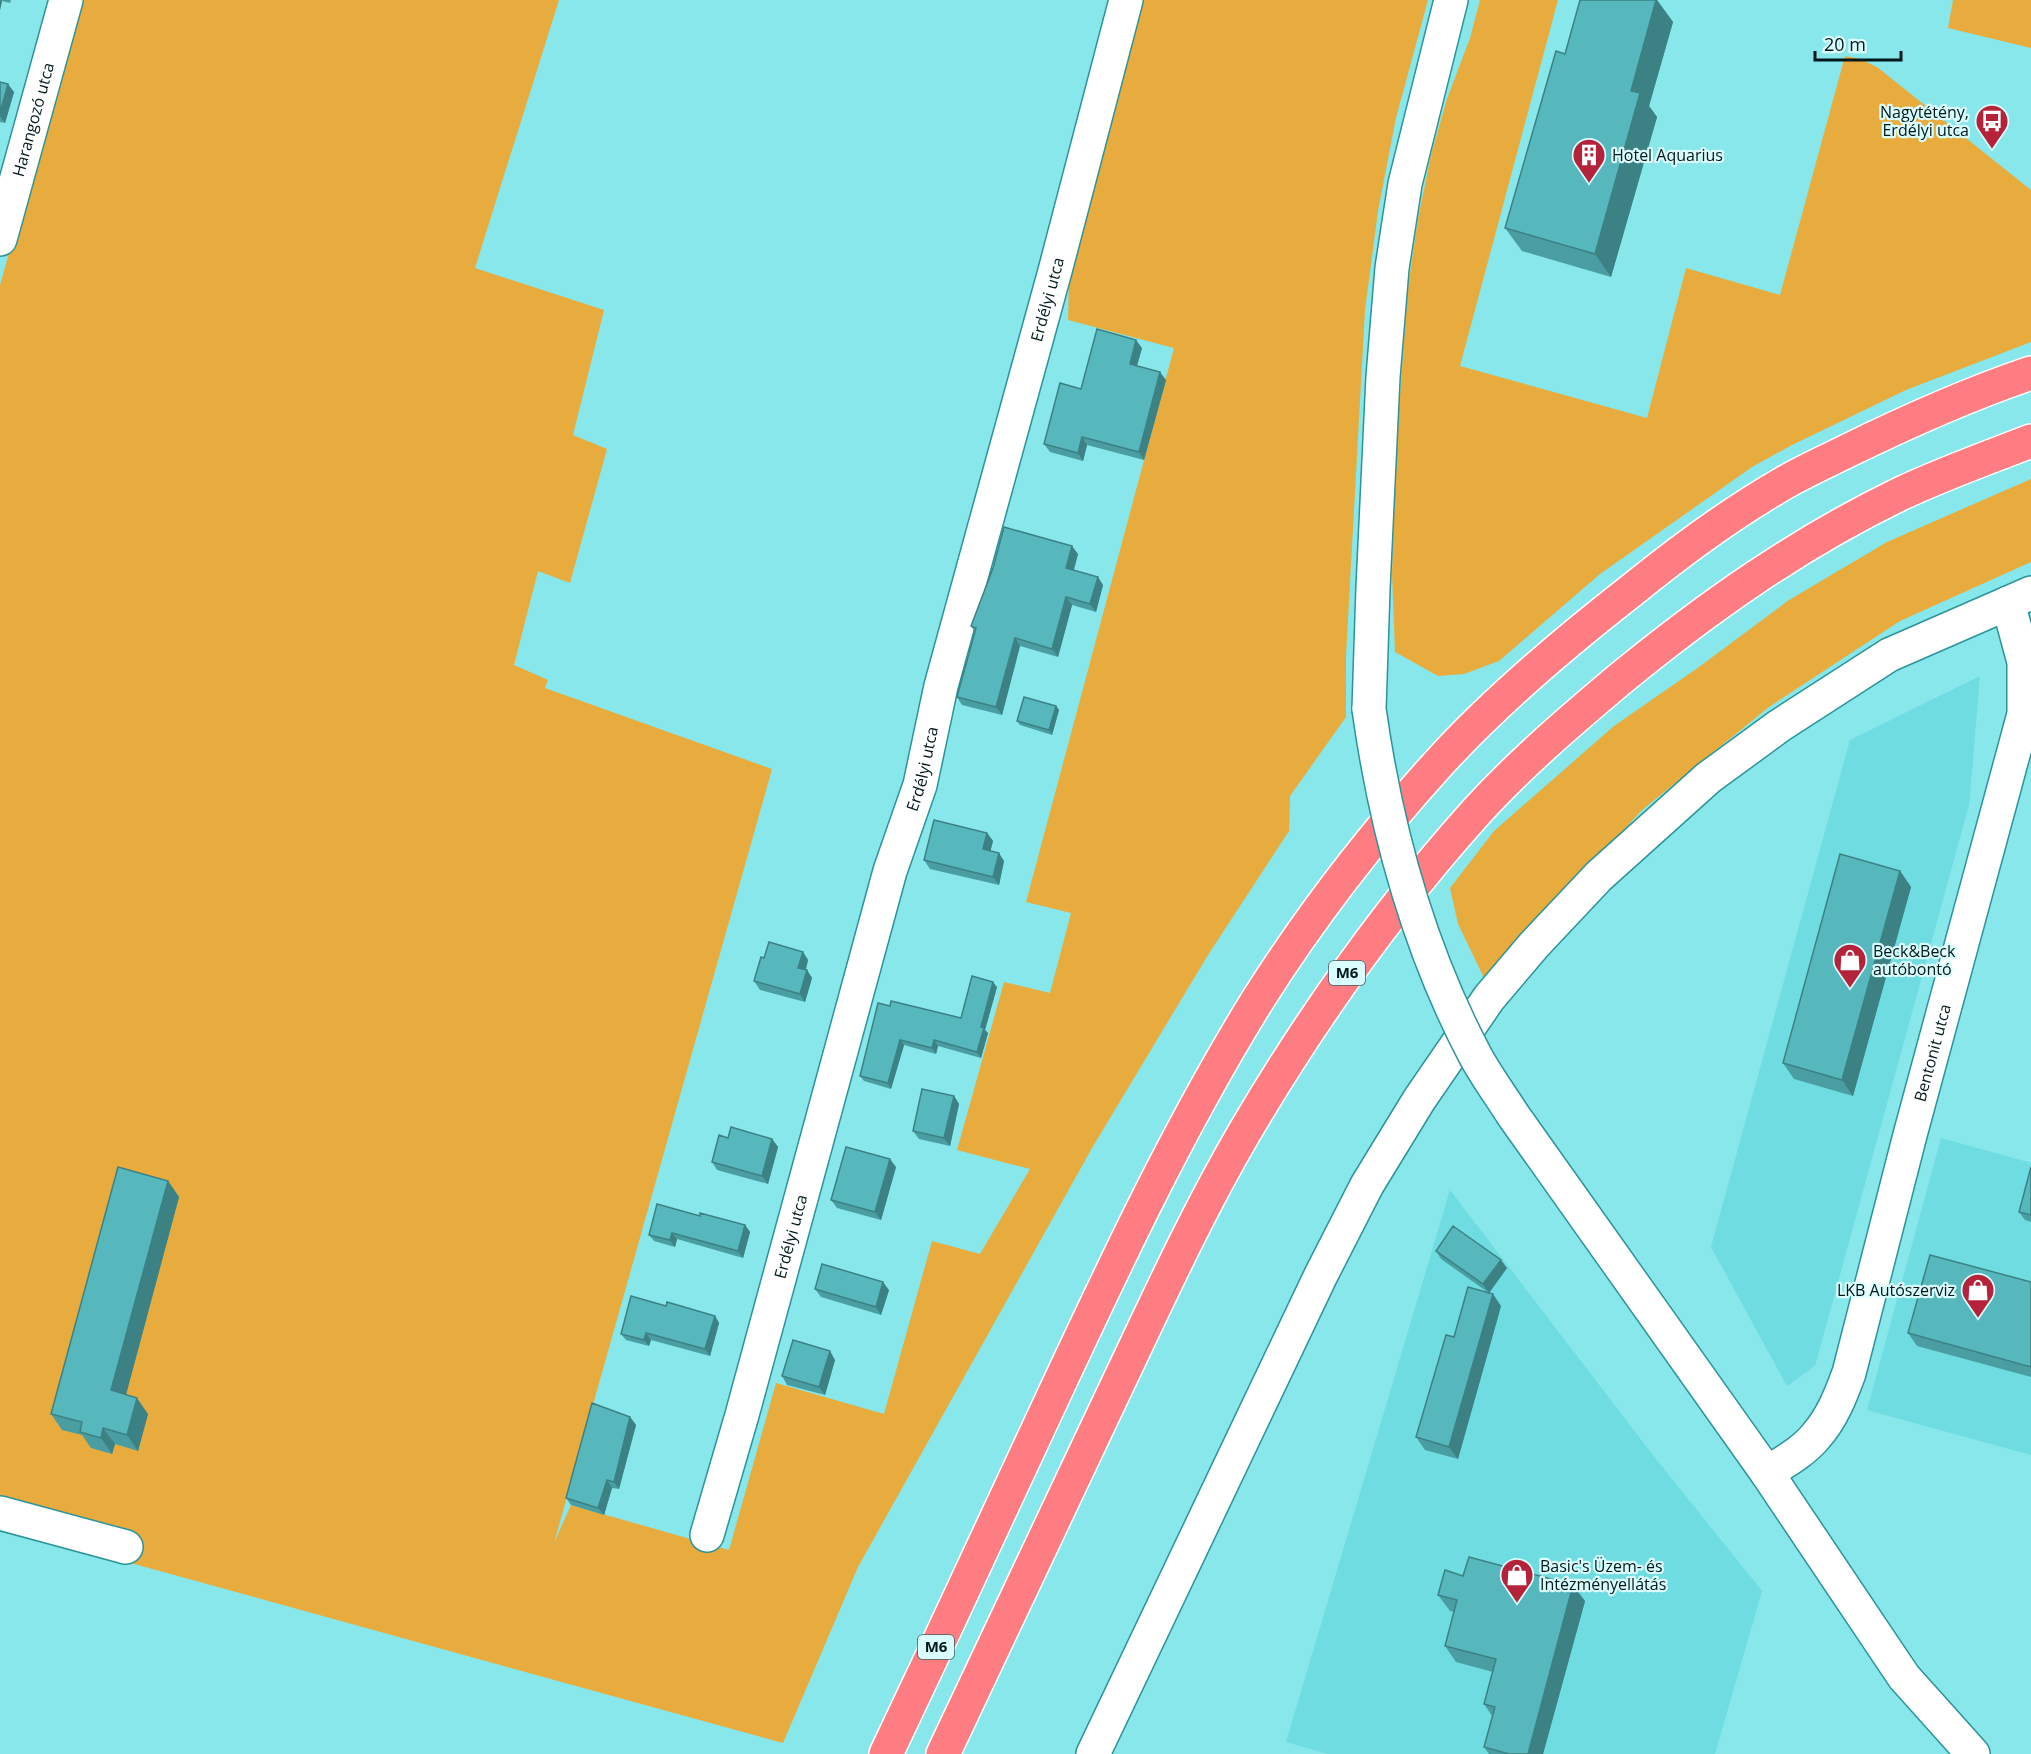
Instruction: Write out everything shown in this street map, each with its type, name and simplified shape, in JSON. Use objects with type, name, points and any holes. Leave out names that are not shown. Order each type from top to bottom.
[{"type":"highway","name":"M6","points":[[886,1754],[1133,1226],[1196,1105],[1283,962],[1339,882],[1380,831],[1440,761],[1526,678],[1591,621],[1724,520],[1787,481],[1863,443],[1933,410],[2031,372]]},
{"type":"highway","name":"M6","points":[[943,1754],[1180,1253],[1243,1135],[1307,1031],[1361,954],[1444,850],[1501,787],[1573,718],[1720,601],[1762,571],[1902,493],[2031,441]]},
{"type":"street","name":"Harangozó utca","points":[[0,239],[66,0]]},
{"type":"street","name":"Erdélyi utca","points":[[707,1535],[742,1415],[890,871],[920,785],[941,686],[1055,271],[1126,0]]},
{"type":"street","points":[[1451,0],[1406,184],[1392,268],[1383,377],[1369,708],[1385,806],[1404,880],[1424,942],[1447,996],[1477,1058],[1513,1115],[1767,1473],[1904,1677],[1973,1754]]},
{"type":"street","points":[[1093,1754],[1321,1275],[1367,1185],[1419,1100],[1489,998],[1534,945],[1599,876],[1708,778],[1779,726],[1889,655],[2020,598]]},
{"type":"street","name":"Bentonit utca","points":[[1767,1473],[1798,1453],[1816,1436],[1838,1403],[1849,1372],[1910,1135],[2024,714],[2020,598]]},
{"type":"street","points":[[0,1513],[126,1547]]},
{"type":"street","points":[[1904,1677],[1941,1754]]},
{"type":"shaded area","points":[[80,0],[559,0],[475,268],[604,310],[573,435],[607,449],[570,583],[538,571],[514,665],[548,680],[545,688],[772,769],[554,1543],[571,1505],[729,1550],[776,1383],[884,1414],[932,1241],[980,1254],[1030,1169],[957,1150],[1004,982],[1050,993],[1071,913],[1026,902],[1174,348],[1068,320],[1069,281],[1144,0],[1428,0],[1396,118],[1378,211],[1365,310],[1346,656],[1346,717],[1290,796],[1289,831],[1208,955],[1092,1148],[858,1567],[783,1743],[0,1527],[0,285]]},
{"type":"shaded area","points":[[1480,0],[1558,0],[1460,366],[1647,418],[1686,268],[1780,295],[1845,56],[1860,59],[1877,67],[2031,190],[2031,342],[1906,390],[1752,467],[1600,574],[1499,661],[1464,674],[1438,676],[1395,652],[1392,574],[1396,450],[1408,288],[1418,219],[1431,155],[1447,99],[1470,38]]},
{"type":"shaded area","points":[[1953,0],[2031,0],[2031,48],[1948,28]]},
{"type":"shaded area","points":[[2031,479],[2031,562],[1900,621],[1769,707],[1642,810],[1485,980],[1458,924],[1450,888],[1494,831],[1614,726],[1789,600],[1887,542]]},
{"type":"shaded area","name":"Beck&Beck autóbontó","points":[[1980,676],[1969,805],[1815,1366],[1787,1386],[1711,1247],[1850,740]]},
{"type":"shaded area","points":[[1941,1138],[2031,1163],[2031,1455],[1867,1410]]},
{"type":"shaded area","points":[[1450,1190],[1652,1454],[1762,1591],[1715,1754],[1328,1754],[1286,1742]]},
{"type":"building","name":"Hotel Aquarius","points":[[1580,0],[1656,0],[1631,91],[1640,93],[1595,254],[1505,228],[1556,51],[1565,54]]},
{"type":"building","points":[[0,82],[8,84],[0,113]]},
{"type":"building","points":[[1097,329],[1136,340],[1130,364],[1160,372],[1139,452],[1082,437],[1078,453],[1044,444],[1060,383],[1081,389]]},
{"type":"building","points":[[1004,527],[1072,546],[1066,568],[1098,577],[1090,604],[1066,597],[1052,649],[1015,638],[996,707],[957,697],[976,628],[971,626],[993,568]]},
{"type":"building","points":[[1024,697],[1056,706],[1049,730],[1017,721]]},
{"type":"building","points":[[934,820],[987,833],[983,849],[999,853],[993,877],[924,860]]},
{"type":"building","points":[[1840,854],[1900,871],[1842,1080],[1783,1063]]},
{"type":"building","points":[[769,942],[803,952],[798,968],[807,970],[800,994],[754,981],[761,957],[764,958]]},
{"type":"building","points":[[972,976],[993,982],[977,1052],[934,1040],[932,1048],[900,1040],[888,1083],[860,1076],[878,1003],[890,1006],[891,1001],[961,1018]]},
{"type":"building","points":[[922,1089],[954,1096],[944,1138],[913,1131]]},
{"type":"building","points":[[731,1127],[772,1139],[762,1176],[712,1162],[719,1135],[728,1138]]},
{"type":"building","points":[[846,1147],[890,1159],[875,1212],[831,1200]]},
{"type":"building","points":[[118,1167],[168,1181],[111,1390],[137,1398],[127,1435],[103,1428],[101,1438],[80,1432],[82,1422],[51,1414]]},
{"type":"building","points":[[2031,1167],[2031,1215],[2019,1212]]},
{"type":"building","points":[[657,1204],[745,1225],[738,1251],[672,1233],[670,1240],[649,1235]]},
{"type":"building","points":[[1453,1226],[1501,1260],[1483,1284],[1436,1251]]},
{"type":"building","name":"LKB Autószerviz","points":[[1930,1255],[2031,1282],[2031,1367],[1908,1333]]},
{"type":"building","points":[[822,1264],[883,1282],[876,1307],[815,1289]]},
{"type":"building","points":[[1468,1287],[1493,1294],[1449,1447],[1416,1437],[1446,1335],[1454,1337]]},
{"type":"building","points":[[631,1296],[666,1306],[667,1302],[715,1316],[705,1349],[646,1333],[644,1340],[621,1334]]},
{"type":"building","points":[[793,1340],[830,1351],[819,1387],[782,1376]]},
{"type":"building","points":[[592,1403],[630,1417],[614,1482],[607,1480],[598,1508],[566,1498]]},
{"type":"building","points":[[1469,1557],[1573,1585],[1528,1754],[1509,1754],[1484,1747],[1495,1707],[1484,1704],[1496,1659],[1445,1646],[1457,1600],[1438,1595],[1445,1570],[1463,1576]]},
{"type":"place","name":"Nagytétény, Erdélyi utca","points":[[1992,150]]},
{"type":"place","name":"Hotel Aquarius","points":[[1589,184]]},
{"type":"place","name":"Beck&Beck autóbontó","points":[[1850,989]]},
{"type":"place","name":"LKB Autószerviz","points":[[1978,1319]]},
{"type":"place","name":"Basic's Üzem- és Intézményellátás","points":[[1517,1604]]}]
